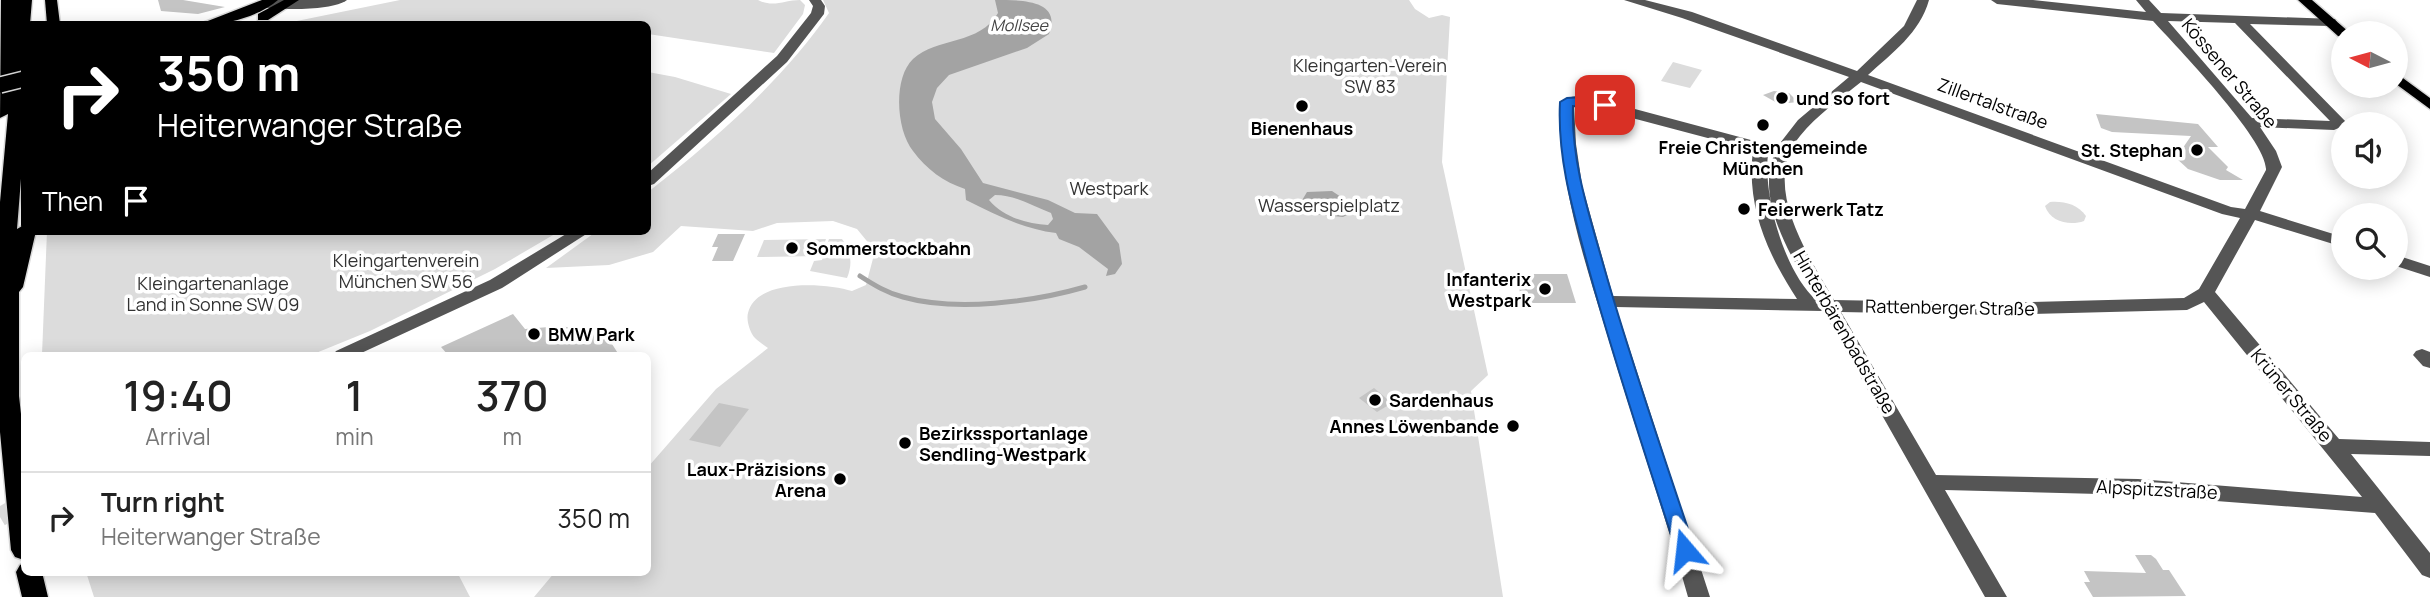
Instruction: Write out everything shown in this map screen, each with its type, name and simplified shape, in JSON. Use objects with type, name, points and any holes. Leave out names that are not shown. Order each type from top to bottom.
[{"type":"highway","points":[[0,113],[9,0]]},
{"type":"highway","points":[[23,21],[24,0]]},
{"type":"highway","points":[[21,50],[6,276],[9,299],[8,396],[21,521]]},
{"type":"highway","points":[[9,299],[18,274],[25,235]]},
{"type":"highway","points":[[30,576],[35,597]]},
{"type":"main road","points":[[51,0],[54,21]]},
{"type":"main road","points":[[2304,0],[2330,22]]},
{"type":"main road","points":[[216,21],[279,2]]},
{"type":"main road","points":[[245,21],[279,2]]},
{"type":"main road","points":[[0,74],[21,69]]},
{"type":"main road","points":[[0,85],[21,80]]},
{"type":"main road","points":[[2408,87],[2430,105]]},
{"type":"street","points":[[279,2],[341,0]]},
{"type":"street","points":[[651,178],[782,59],[817,14],[819,6],[815,0]]},
{"type":"street","name":"Zillertalstraße","points":[[1630,0],[1712,24],[2228,211],[2272,218],[2331,238]]},
{"type":"street","points":[[1699,597],[1605,301],[1572,181],[1566,125],[1567,102],[1583,101],[1605,105],[1782,153],[1800,126],[1907,31],[1921,9],[1923,0]]},
{"type":"street","points":[[1997,0],[2157,17],[2330,22]]},
{"type":"street","name":"Kössener Straße","points":[[2142,0],[2264,143],[2274,164],[2273,175],[2250,215]]},
{"type":"street","points":[[2238,19],[2341,124],[2334,126],[2248,122]]},
{"type":"street","name":"Hinterbärenbadstraße","points":[[1761,148],[1758,190],[1766,228],[1820,306],[1931,482],[1996,597]]},
{"type":"street","name":"Hinterbärenbadstraße","points":[[1782,153],[1777,175],[1787,227],[1820,306]]},
{"type":"street","points":[[2206,293],[2250,215]]},
{"type":"street","points":[[349,352],[496,284],[576,235]]},
{"type":"street","points":[[2408,264],[2430,272]]},
{"type":"street","name":"Rattenberger Straße","points":[[1605,301],[1997,309],[2187,304],[2206,293]]},
{"type":"street","name":"Krüner Straße","points":[[2206,293],[2334,446],[2430,569]]},
{"type":"street","points":[[2334,446],[2430,449]]},
{"type":"street","name":"Alpspitzstraße","points":[[1931,482],[2138,486],[2382,506]]},
{"type":"green space","points":[[400,0],[758,0],[774,4],[800,0],[805,5],[803,14],[774,53],[651,34],[651,21],[297,21]]},
{"type":"green space","name":"Westpark","points":[[823,0],[1409,0],[1415,9],[1429,18],[1442,15],[1450,17],[1442,162],[1488,375],[1471,391],[1503,597],[534,597],[552,576],[651,576],[651,464],[716,389],[768,348],[755,338],[749,326],[748,313],[754,302],[764,294],[793,286],[826,286],[852,291],[866,285],[875,251],[857,229],[833,221],[777,223],[753,231],[681,226],[653,252],[609,265],[546,268],[591,235],[651,235],[651,190],[745,109],[790,63],[829,13]]},
{"type":"green space","points":[[1673,62],[1702,70],[1690,88],[1661,81]]},
{"type":"green space","points":[[651,73],[731,94],[651,163]]},
{"type":"green space","points":[[2050,202],[2074,206],[2086,216],[2084,221],[2067,223],[2056,219],[2045,206]]},
{"type":"green space","name":"Kleingartenanlage Land in Sonne SW 09","points":[[47,235],[553,235],[495,269],[370,331],[318,352],[42,352]]},
{"type":"green space","name":"Sommerstockbahn","points":[[826,239],[820,256],[757,257],[764,240]]},
{"type":"green space","points":[[829,239],[842,239],[847,248],[850,267],[847,278],[810,271],[814,261],[822,260]]},
{"type":"green space","points":[[87,576],[459,576],[470,597],[94,597]]},
{"type":"water","name":"Mollsee","points":[[995,0],[1037,4],[1050,14],[1052,23],[1049,34],[1027,48],[949,75],[937,88],[932,102],[935,119],[961,149],[983,183],[1048,200],[1075,213],[1097,214],[1119,244],[1122,264],[1115,274],[1106,276],[1108,269],[1079,247],[1059,239],[1056,233],[1021,225],[966,200],[965,189],[943,179],[930,169],[907,142],[899,104],[902,78],[913,59],[934,47],[980,31],[998,13]],"holes":[[[995,195],[1003,195],[1051,213],[1053,219],[1048,225],[1008,215],[989,200]]]},
{"type":"water","points":[[1332,191],[1353,205],[1351,213],[1343,217],[1302,213],[1301,202],[1307,192]]},
{"type":"building","points":[[158,0],[183,0],[225,7],[198,14],[161,11]]},
{"type":"building","name":"und so fort","points":[[1774,91],[1789,93],[1798,102],[1779,104],[1763,95]]},
{"type":"building","name":"St. Stephan","points":[[2096,114],[2198,124],[2218,147],[2208,147],[2228,167],[2226,170],[2243,180],[2220,180],[2188,169],[2176,158],[2191,136],[2112,132],[2101,128]]},
{"type":"building","points":[[718,234],[745,234],[733,261],[712,261],[718,247],[712,247]]},
{"type":"building","name":"Infanterix Westpark","points":[[1515,274],[1567,274],[1576,303],[1523,303]]},
{"type":"building","name":"BMW Park","points":[[513,314],[525,329],[561,326],[594,332],[612,344],[617,352],[445,352],[441,347]]},
{"type":"building","name":"Sardenhaus","points":[[1374,388],[1392,403],[1377,412],[1359,398]]},
{"type":"building","points":[[719,403],[749,409],[720,447],[689,440]]},
{"type":"building","points":[[2135,555],[2151,555],[2156,559],[2163,570],[2169,570],[2186,596],[2093,597],[2084,582],[2090,582],[2084,571],[2146,573]]},
{"type":"waterway","points":[[860,276],[897,295],[946,304],[1019,301],[1085,287]]},
{"type":"tunnel","points":[[0,517],[21,505]]},
{"type":"place","name":"und so fort","points":[[1782,98]]},
{"type":"place","name":"Bienenhaus","points":[[1302,106]]},
{"type":"place","name":"Freie Christengemeinde München","points":[[1763,125]]},
{"type":"place","name":"St. Stephan","points":[[2197,150]]},
{"type":"place","name":"Feierwerk Tatz","points":[[1744,209]]},
{"type":"place","name":"Sommerstockbahn","points":[[792,248]]},
{"type":"place","name":"Infanterix Westpark","points":[[1545,289]]},
{"type":"place","name":"BMW Park","points":[[534,334]]},
{"type":"place","name":"Sardenhaus","points":[[1375,400]]},
{"type":"place","name":"Annes Löwenbande","points":[[1513,426]]},
{"type":"place","name":"Bezirkssportanlage Sendling-Westpark","points":[[905,443]]},
{"type":"place","name":"Laux-Präzisions Arena","points":[[840,479]]},
{"type":"route","points":[[1605,105],[1583,101],[1567,102],[1566,125],[1572,181],[1617,341],[1685,550]]},
{"type":"park label","name":"Kleingarten-Verein SW 83","points":[[1370,75]]},
{"type":"park label","name":"Wasserspielplatz","points":[[1329,205]]},
{"type":"park label","name":"Kleingartenverein München SW 56","points":[[406,270]]}]
